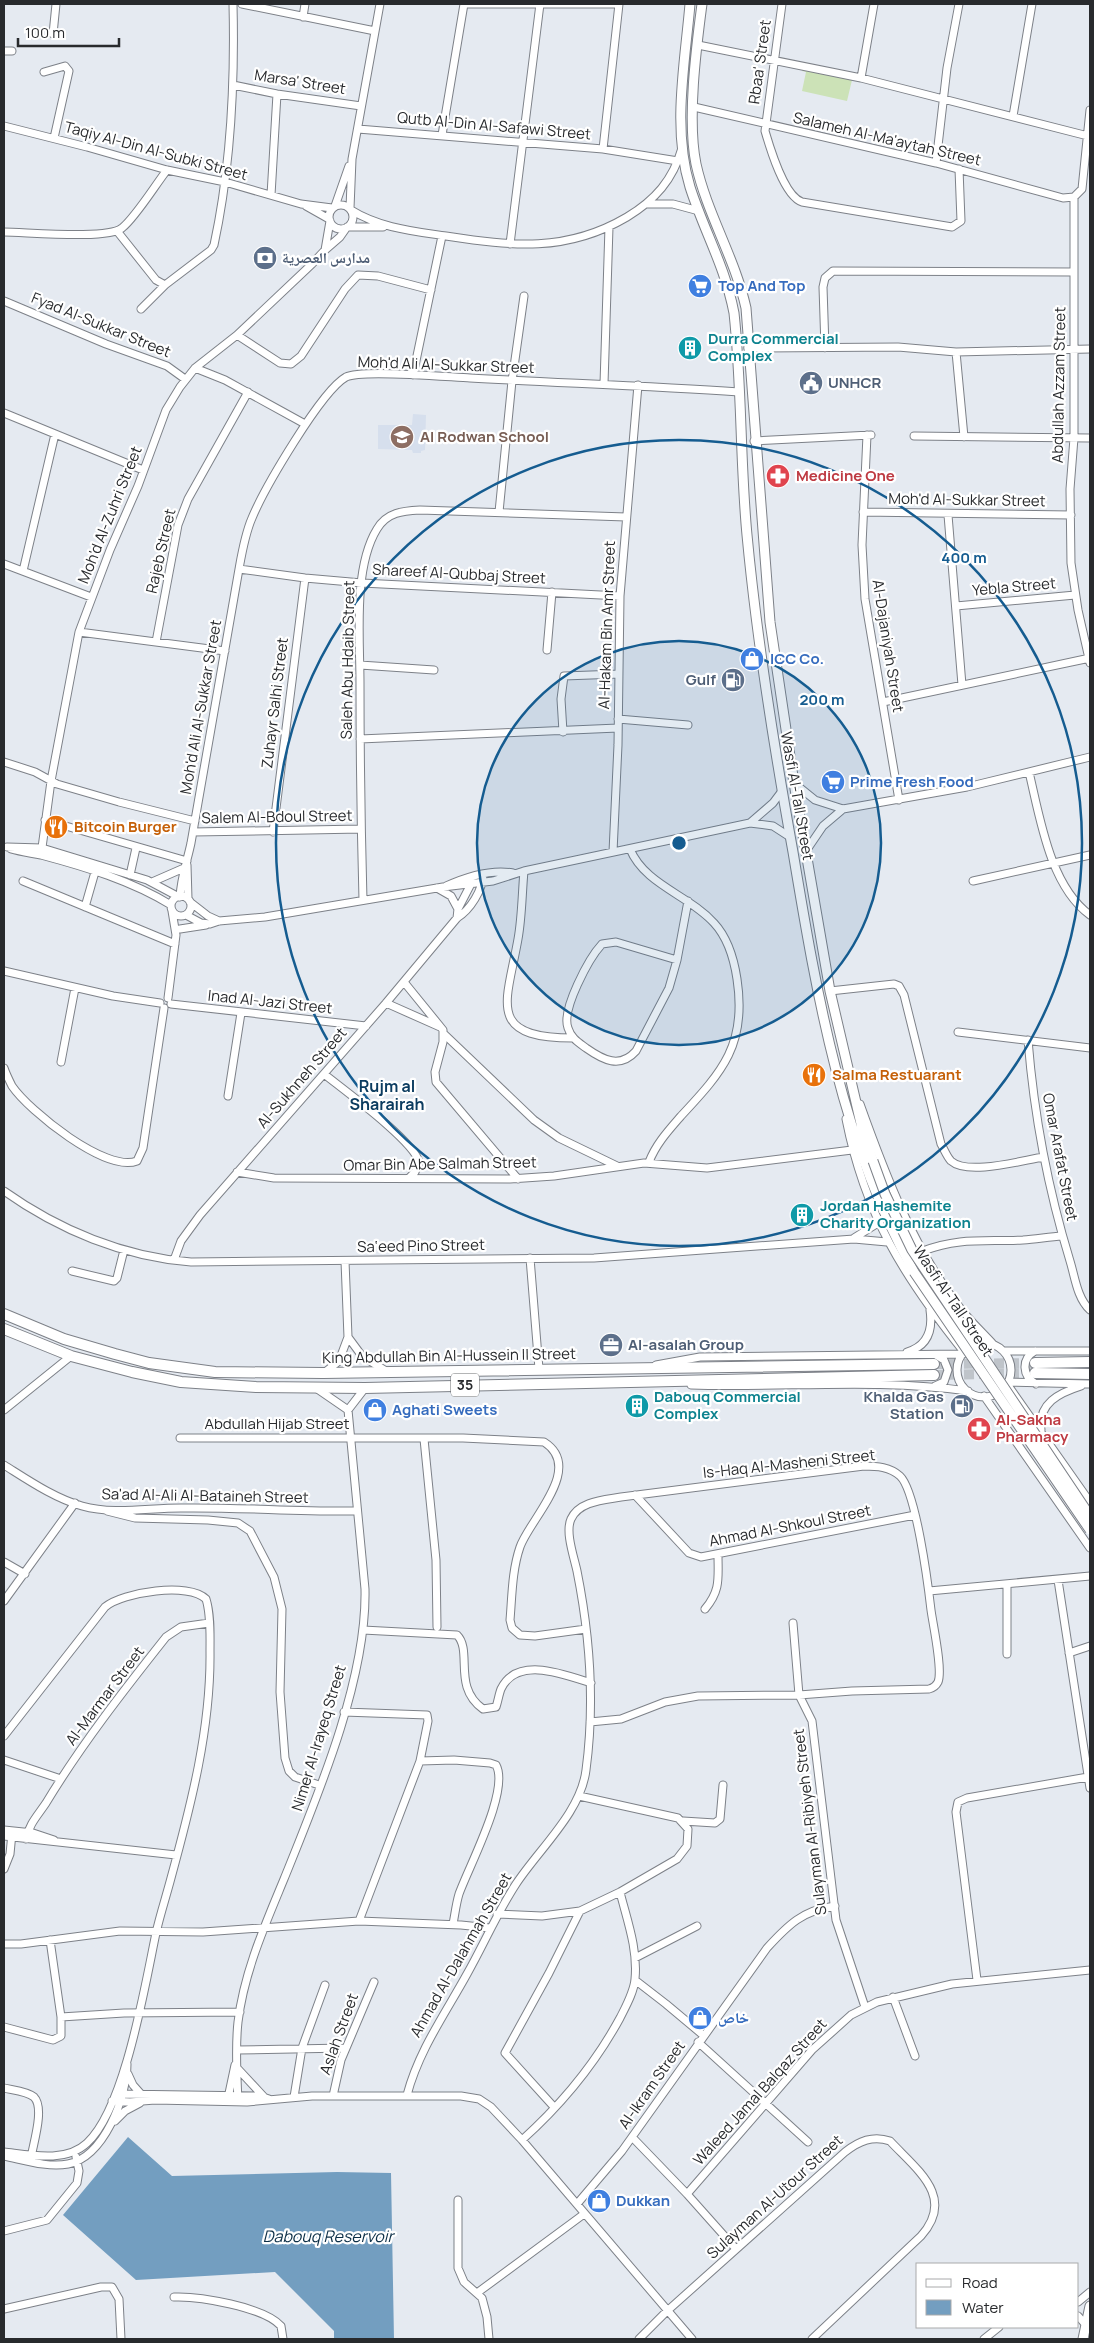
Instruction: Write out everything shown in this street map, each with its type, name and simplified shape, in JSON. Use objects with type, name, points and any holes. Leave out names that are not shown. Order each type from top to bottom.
[{"type":"highway","name":"King Abdullah Bin Al-Hussein II Street","points":[[4,1314],[64,1339],[149,1363],[215,1372],[323,1373],[644,1368],[935,1359]]},
{"type":"highway","name":"King Abdullah Bin Al-Hussein II Street","points":[[4,1329],[71,1356],[132,1372],[181,1382],[316,1388],[365,1388],[934,1375]]},
{"type":"highway","points":[[1035,1373],[1090,1362]]},
{"type":"highway","points":[[1035,1373],[1090,1380]]},
{"type":"main road","name":"Wasfi Al-Tall Street","points":[[690,4],[683,95],[682,148],[690,186],[729,288],[736,336],[748,546],[764,684],[822,1018],[839,1082],[888,1220],[914,1272],[1090,1530]]},
{"type":"main road","name":"Wasfi Al-Tall Street","points":[[702,4],[694,107],[696,162],[705,196],[741,287],[746,308],[754,441],[770,622],[794,783],[830,991],[868,1160],[912,1250],[1090,1516]]},
{"type":"main road","points":[[748,546],[755,548],[762,544]]},
{"type":"main road","points":[[750,567],[757,564],[764,566]]},
{"type":"main road","points":[[1083,2339],[1090,2306]]},
{"type":"street","points":[[54,34],[56,4]]},
{"type":"street","points":[[141,309],[165,285],[211,250],[215,239],[225,182],[234,85],[233,4]]},
{"type":"street","points":[[242,4],[375,30]]},
{"type":"street","points":[[303,16],[305,4]]},
{"type":"street","points":[[347,227],[353,219],[350,209],[352,159],[380,4]]},
{"type":"street","points":[[442,135],[464,4],[619,4]]},
{"type":"street","name":"Qutb Al-Din Al-Safawi Street","points":[[358,128],[603,149],[619,4]]},
{"type":"street","name":"Rbaa' Street","points":[[782,4],[765,124],[769,147],[785,184],[794,198],[802,202],[952,227],[961,222],[959,169]]},
{"type":"street","points":[[861,78],[874,4]]},
{"type":"street","points":[[936,163],[943,100],[959,4]]},
{"type":"street","points":[[1013,116],[1032,4]]},
{"type":"street","points":[[510,244],[540,5]]},
{"type":"street","points":[[698,45],[775,59],[861,78],[1088,136]]},
{"type":"street","points":[[44,72],[65,66],[69,71],[54,138]]},
{"type":"street","name":"Marsa' Street","points":[[234,85],[277,94],[362,106]]},
{"type":"street","points":[[271,195],[277,94]]},
{"type":"street","name":"Salameh Al-Ma'aytah Street","points":[[694,107],[936,163],[1053,196],[1063,198],[1074,196]]},
{"type":"street","name":"Abdullah Azzam Street","points":[[1090,110],[1085,182],[1082,189],[1074,196],[1074,438],[1070,488],[1071,563],[1075,595],[1090,660]]},
{"type":"street","name":"Taqiy Al-Din Al-Subki Street","points":[[4,126],[167,170],[225,182],[301,204],[333,207]]},
{"type":"street","points":[[329,220],[337,228],[389,227],[442,236],[510,244],[561,242],[584,237],[608,227],[646,204],[665,186],[678,161],[682,148]]},
{"type":"street","points":[[603,149],[678,161]]},
{"type":"street","points":[[325,250],[329,220],[352,159]]},
{"type":"street","points":[[4,232],[96,234],[117,231],[126,224],[167,170]]},
{"type":"street","name":"Taqiy Al-Din Al-Subki Street","points":[[301,204],[329,220]]},
{"type":"street","points":[[333,207],[342,204],[364,218],[389,227]]},
{"type":"street","points":[[646,204],[672,204],[699,212]]},
{"type":"street","name":"Moh'd Al-Zuhri Street","points":[[42,852],[51,781],[79,632],[91,597],[166,410],[185,379],[195,368],[237,335],[340,237],[347,227]]},
{"type":"street","points":[[604,384],[608,227]]},
{"type":"street","points":[[117,231],[156,280],[165,285]]},
{"type":"street","points":[[413,375],[442,236]]},
{"type":"street","points":[[825,348],[824,287],[825,278],[833,271],[1074,272]]},
{"type":"street","points":[[237,335],[280,363],[291,364],[301,356],[345,289],[358,275],[378,276],[431,290]]},
{"type":"street","points":[[499,512],[512,381],[524,296]]},
{"type":"street","name":"Fyad Al-Sukkar Street","points":[[4,301],[106,344],[167,366],[185,379]]},
{"type":"street","points":[[748,348],[898,347],[956,352],[1090,349]]},
{"type":"street","points":[[956,352],[964,437]]},
{"type":"street","points":[[195,368],[248,392],[305,424]]},
{"type":"street","name":"Moh'd Ali Al-Sukkar Street","points":[[184,899],[186,865],[245,540],[256,509],[305,424],[332,390],[348,376],[360,374],[638,385],[739,392]]},
{"type":"street","name":"Al-Hakam Bin Amr Street","points":[[360,739],[563,732],[618,728],[620,596],[638,385]]},
{"type":"street","name":"Rajeb Street","points":[[156,642],[178,526],[188,499],[248,392]]},
{"type":"street","points":[[4,413],[143,470]]},
{"type":"street","points":[[23,571],[55,434]]},
{"type":"street","name":"Al-Dajaniyah Street","points":[[754,441],[870,435],[863,512],[865,600],[899,800]]},
{"type":"street","points":[[914,436],[1090,438]]},
{"type":"street","name":"Saleh Abu Hdaib Street","points":[[363,900],[360,739],[362,583],[374,536],[378,528],[389,516],[396,513],[420,510],[626,517]]},
{"type":"street","name":"Moh'd Al-Sukkar Street","points":[[863,512],[1071,515]]},
{"type":"street","points":[[948,514],[962,685]]},
{"type":"street","points":[[4,564],[91,597]]},
{"type":"street","name":"Shareef Al-Qubbaj Street","points":[[239,569],[362,583],[620,596]]},
{"type":"street","name":"Zuhayr Salhi Street","points":[[273,832],[305,578]]},
{"type":"street","points":[[547,650],[552,592]]},
{"type":"street","name":"Yebla Street","points":[[956,606],[1075,595]]},
{"type":"street","points":[[79,632],[225,651]]},
{"type":"street","points":[[883,702],[1090,660]]},
{"type":"street","points":[[360,665],[434,670]]},
{"type":"street","points":[[563,732],[562,699],[564,676],[618,674]]},
{"type":"street","points":[[618,719],[688,725]]},
{"type":"street","points":[[613,852],[618,728]]},
{"type":"street","points":[[794,783],[815,800],[843,809],[899,800],[1090,757]]},
{"type":"street","points":[[4,762],[35,772],[51,781],[119,802],[195,821]]},
{"type":"street","points":[[1029,772],[1053,862],[1070,894],[1090,915]]},
{"type":"street","points":[[750,823],[774,803],[782,791]]},
{"type":"street","points":[[806,851],[823,826],[843,809]]},
{"type":"street","points":[[45,820],[186,865]]},
{"type":"street","points":[[178,932],[219,921],[265,917],[363,900],[493,881],[513,873],[750,823],[773,826],[790,837]]},
{"type":"street","name":"Salem Al-Bdoul Street","points":[[193,832],[361,829]]},
{"type":"street","points":[[5,847],[42,852],[152,882],[219,921]]},
{"type":"street","points":[[130,875],[136,848]]},
{"type":"street","points":[[630,849],[638,863],[649,875],[688,901],[716,925],[729,948],[738,987],[737,1027],[726,1063],[715,1080],[658,1142],[649,1162]]},
{"type":"street","points":[[42,852],[140,887],[172,908],[179,916],[186,915],[201,923],[210,924]]},
{"type":"street","points":[[973,881],[1090,855]]},
{"type":"street","points":[[152,882],[186,865]]},
{"type":"street","points":[[524,871],[518,938],[505,1001],[506,1012],[523,1030],[553,1038],[572,1038]]},
{"type":"street","points":[[85,907],[95,872]]},
{"type":"street","points":[[440,888],[472,876],[498,872],[513,873]]},
{"type":"street","name":"Al-Sukhneh Street","points":[[174,1260],[185,1234],[386,1003],[456,918],[463,914],[482,883],[483,874]]},
{"type":"street","points":[[472,876],[472,885]]},
{"type":"street","points":[[23,881],[175,944]]},
{"type":"street","points":[[471,903],[493,881]]},
{"type":"street","name":"Al-Sukhneh Street","points":[[456,918],[458,909],[472,885]]},
{"type":"street","points":[[440,888],[451,896],[458,909]]},
{"type":"street","points":[[178,932],[172,908],[174,899],[184,899]]},
{"type":"street","points":[[4,1068],[20,1095],[55,1126],[106,1157],[120,1163],[137,1160],[143,1148],[175,944],[178,932],[190,908],[184,899]]},
{"type":"street","points":[[677,960],[616,942],[602,944],[584,975],[568,1009],[567,1028],[572,1038],[593,1054],[610,1062],[623,1061],[630,1058],[646,1035],[669,988],[677,960],[688,901]]},
{"type":"street","name":"Inad Al-Jazi Street","points":[[4,972],[75,988],[166,1003],[366,1026]]},
{"type":"street","points":[[404,982],[443,1031],[534,1120],[559,1138],[618,1166]]},
{"type":"street","points":[[830,991],[894,984],[900,986],[904,995],[941,1144],[952,1162],[965,1167],[989,1167],[1044,1157]]},
{"type":"street","points":[[61,1062],[75,988]]},
{"type":"street","points":[[386,1003],[443,1031]]},
{"type":"street","points":[[228,1096],[240,1013]]},
{"type":"street","points":[[443,1031],[435,1072],[436,1082],[518,1178]]},
{"type":"street","points":[[958,1032],[1090,1048]]},
{"type":"street","name":"Omar Arafat Street","points":[[1028,1040],[1034,1104],[1044,1157],[1062,1236],[1081,1297],[1088,1308]]},
{"type":"street","points":[[324,1074],[382,1122],[414,1152],[419,1162],[415,1172],[410,1177]]},
{"type":"street","points":[[850,1077],[892,1190],[923,1252],[956,1303],[993,1344],[1004,1351],[1090,1351]]},
{"type":"street","points":[[839,1082],[852,1150],[878,1223],[887,1242],[930,1310],[963,1353]]},
{"type":"street","name":"Omar Bin Abe Salmah Street","points":[[237,1172],[274,1178],[518,1178],[649,1162],[706,1168],[852,1150]]},
{"type":"street","name":"Sa‘eed Pino Street","points":[[4,1191],[36,1212],[89,1237],[124,1250],[174,1260],[209,1263],[594,1258],[854,1239],[887,1242]]},
{"type":"street","name":"Sa‘eed Pino Street","points":[[854,1239],[878,1223]]},
{"type":"street","points":[[923,1252],[953,1242],[1024,1240],[1062,1236]]},
{"type":"street","points":[[72,1271],[114,1281],[117,1278],[124,1250]]},
{"type":"street","points":[[530,1258],[539,1369]]},
{"type":"street","points":[[323,1373],[339,1361],[348,1337],[345,1261]]},
{"type":"street","points":[[938,1320],[948,1325],[957,1324],[959,1316],[956,1303]]},
{"type":"street","points":[[896,1354],[913,1350],[926,1340],[931,1328],[930,1310]]},
{"type":"street","points":[[348,1337],[362,1356],[389,1372]]},
{"type":"street","points":[[935,1359],[963,1353],[978,1344],[993,1344]]},
{"type":"street","points":[[1004,1351],[1011,1366],[1008,1383],[1090,1502]]},
{"type":"street","points":[[1035,1373],[1029,1378],[1025,1367],[1028,1356],[1036,1351]]},
{"type":"street","points":[[963,1353],[958,1364],[958,1376],[968,1391]]},
{"type":"street","points":[[644,1368],[700,1357],[896,1354],[944,1360],[948,1370],[944,1382],[934,1386]]},
{"type":"street","points":[[4,1410],[71,1356]]},
{"type":"street","points":[[659,1380],[698,1385],[934,1386],[968,1391],[984,1396],[997,1393],[1008,1383],[1035,1373]]},
{"type":"street","points":[[1040,1430],[1042,1414],[1051,1400],[1065,1391],[1090,1380]]},
{"type":"street","points":[[316,1388],[348,1410],[365,1388]]},
{"type":"street","points":[[984,1396],[1090,1548]]},
{"type":"street","points":[[1006,1428],[1003,1418],[1005,1411],[1013,1404],[1024,1405]]},
{"type":"street","name":"Nimer Al-Irayeq Street","points":[[238,2099],[237,2050],[244,1990],[263,1927],[284,1880],[344,1712],[363,1630],[365,1588],[348,1410]]},
{"type":"street","name":"Abdullah Hijab Street","points":[[180,1438],[521,1439],[538,1440],[549,1445],[556,1458],[556,1483],[550,1500],[529,1529],[520,1547],[510,1620],[512,1628],[520,1635],[535,1636],[586,1629]]},
{"type":"street","points":[[424,1439],[436,1560],[436,1628]]},
{"type":"street","name":"Sa'ad Al-Ali Al-Bataineh Street","points":[[4,1465],[50,1492],[75,1504],[107,1511],[179,1508],[357,1511]]},
{"type":"street","name":"Is-Haq Al-Masheni Street","points":[[571,1518],[578,1510],[588,1504],[635,1495],[877,1466],[892,1470],[903,1479],[909,1490],[929,1591],[939,1670],[937,1683],[929,1689],[852,1691],[799,1695]]},
{"type":"street","name":"Ahmad Al-Shkoul Street","points":[[635,1495],[688,1553],[701,1557],[914,1515]]},
{"type":"street","points":[[4,1601],[75,1504]]},
{"type":"street","points":[[107,1511],[135,1518],[208,1520],[238,1523],[250,1531],[274,1577],[282,1609],[281,1710],[285,1758],[289,1771],[295,1777],[319,1785]]},
{"type":"street","name":"Ahmad Al-Dalahmah Street","points":[[407,2095],[416,2063],[468,1973],[497,1914],[579,1796],[586,1769],[591,1683],[586,1629],[570,1536],[571,1518]]},
{"type":"street","points":[[705,1609],[718,1589],[718,1554]]},
{"type":"street","points":[[4,1562],[25,1574]]},
{"type":"street","points":[[929,1591],[1090,1576]]},
{"type":"street","points":[[1058,1580],[1090,1788]]},
{"type":"street","points":[[1007,1584],[1007,1654]]},
{"type":"street","points":[[4,1736],[94,1621],[112,1602],[133,1594],[194,1591],[206,1599],[211,1667],[208,1702],[192,1792],[156,1932],[118,2098],[95,2135],[86,2145],[74,2152],[63,2156],[32,2158],[4,2156]]},
{"type":"street","name":"Al-Marmar Street","points":[[29,1836],[41,1811],[61,1779],[166,1637],[181,1627],[209,1623]]},
{"type":"street","points":[[590,1722],[621,1719],[665,1702],[698,1696],[799,1695],[794,1623]]},
{"type":"street","points":[[363,1630],[457,1635],[462,1647],[467,1688],[475,1701],[483,1708],[496,1708],[505,1683],[522,1672],[550,1671],[591,1683]]},
{"type":"street","points":[[1069,1653],[1090,1646]]},
{"type":"street","name":"Sulayman Al-Ribiyeh Street","points":[[799,1695],[812,1721],[840,1934],[865,2007]]},
{"type":"street","points":[[344,1712],[426,1715],[428,1722],[420,1761],[359,1921]]},
{"type":"street","points":[[4,1760],[61,1779]]},
{"type":"street","points":[[420,1761],[454,1760],[490,1763],[496,1765],[499,1774],[499,1791],[495,1805],[459,1895],[453,1924]]},
{"type":"street","points":[[977,1980],[956,1812],[958,1802],[967,1798],[1088,1777]]},
{"type":"street","points":[[579,1796],[671,1816],[683,1821],[715,1823],[720,1819],[723,1785]]},
{"type":"street","points":[[497,1914],[542,1916],[580,1911],[620,1892],[681,1855],[689,1839],[688,1829],[683,1821]]},
{"type":"street","points":[[4,1869],[10,1854],[7,1835],[29,1836],[176,1855]]},
{"type":"street","points":[[522,2140],[554,2107],[600,2054],[626,2006],[635,1980],[635,1958],[620,1892]]},
{"type":"street","name":"Al-Ikram Street","points":[[577,2204],[607,2170],[632,2137],[759,1957],[781,1932],[808,1912],[835,1906]]},
{"type":"street","points":[[554,2107],[505,2053],[554,1965],[580,1911]]},
{"type":"street","points":[[4,1944],[21,1944],[120,1931],[203,1932],[359,1921],[453,1924],[490,1928]]},
{"type":"street","points":[[635,1958],[697,1926]]},
{"type":"street","points":[[4,2028],[57,2040],[62,2033],[50,1940]]},
{"type":"street","name":"Waleed Jamal Balqaz Street","points":[[687,2194],[822,2040],[851,2015],[865,2007],[893,1997],[977,1980],[1090,1970]]},
{"type":"street","points":[[635,1980],[703,2036]]},
{"type":"street","name":"Aslah Street","points":[[333,2096],[345,2048],[374,1982]]},
{"type":"street","points":[[294,2097],[302,2048],[325,1985]]},
{"type":"street","points":[[893,1997],[915,2056]]},
{"type":"street","points":[[61,2016],[139,2012],[240,2012]]},
{"type":"street","points":[[698,2042],[808,2142]]},
{"type":"street","points":[[237,2050],[345,2048]]},
{"type":"street","points":[[108,2129],[127,2071],[127,2059]]},
{"type":"street","points":[[237,2066],[268,2098]]},
{"type":"street","name":"Nimer Al-Irayeq Street","points":[[228,2099],[237,2066]]},
{"type":"street","points":[[127,2071],[133,2085],[142,2098]]},
{"type":"street","points":[[4,2088],[30,2095],[37,2102],[39,2116],[32,2158]]},
{"type":"street","points":[[118,2098],[238,2099],[407,2095],[461,2096],[479,2099],[496,2111],[522,2140],[666,2312],[692,2339]]},
{"type":"street","points":[[4,2152],[61,2164],[78,2161],[92,2151],[108,2129],[125,2111],[142,2098]]},
{"type":"street","points":[[632,2137],[687,2194],[736,2249]]},
{"type":"street","name":"Sulayman Al-Utour Street","points":[[639,2339],[666,2312],[845,2152],[861,2142],[876,2138],[890,2141],[931,2188],[936,2208],[934,2216],[927,2229],[812,2339]]},
{"type":"street","points":[[4,2231],[47,2220],[77,2183],[80,2171],[74,2152]]},
{"type":"street","points":[[458,2200],[458,2268],[464,2282],[477,2293],[486,2308],[489,2339],[499,2339]]},
{"type":"street","points":[[477,2293],[584,2214]]},
{"type":"street","points":[[4,2309],[101,2287],[112,2287],[119,2299],[122,2339]]},
{"type":"street","points":[[1079,2301],[1090,2292]]},
{"type":"street","points":[[174,2297],[209,2299],[272,2318],[281,2326],[283,2339]]},
{"type":"street","points":[[1079,2317],[1086,2325]]},
{"type":"street","points":[[984,2339],[998,2328]]},
{"type":"shaded area","name":"Al Rodwan School","points":[[413,414],[426,415],[425,450],[421,451],[421,453],[413,453],[412,450],[378,449],[378,425],[412,425]]},
{"type":"green space","points":[[803,68],[852,80],[847,101],[802,91],[806,72],[802,71]]},
{"type":"water","name":"Dabouq Reservoir","points":[[128,2137],[172,2176],[337,2172],[391,2173],[394,2339],[334,2339],[334,2331],[275,2272],[136,2280],[63,2215]]},
{"type":"tunnel","points":[[934,1364],[1035,1363]]},
{"type":"tunnel","points":[[934,1375],[1035,1373]]},
{"type":"place","name":"مدارس العصرية","points":[[265,258]]},
{"type":"place","name":"Top And Top","points":[[700,286]]},
{"type":"place","name":"Durra Commercial Complex","points":[[690,348]]},
{"type":"place","name":"UNHCR","points":[[811,383]]},
{"type":"place","name":"Al Rodwan School","points":[[402,437]]},
{"type":"place","name":"Medicine One","points":[[778,476]]},
{"type":"place","name":"ICC Co.","points":[[752,659]]},
{"type":"place","name":"Gulf","points":[[733,680]]},
{"type":"place","name":"Prime Fresh Food","points":[[833,782]]},
{"type":"place","name":"Bitcoin Burger","points":[[56,827]]},
{"type":"place","name":"Salma Restuarant","points":[[814,1075]]},
{"type":"place","name":"Jordan Hashemite Charity Organization","points":[[802,1215]]},
{"type":"place","name":"Al-asalah Group","points":[[611,1345]]},
{"type":"place","name":"Dabouq Commercial Complex","points":[[637,1406]]},
{"type":"place","name":"Khalda Gas Station","points":[[962,1406]]},
{"type":"place","name":"Aghati Sweets","points":[[375,1410]]},
{"type":"place","name":"Al-Sakha Pharmacy","points":[[979,1429]]},
{"type":"place","name":"خاص","points":[[700,2018]]},
{"type":"place","name":"Dukkan","points":[[599,2201]]},
{"type":"district","name":"Rujm al Sharairah","points":[[387,1095]]}]
